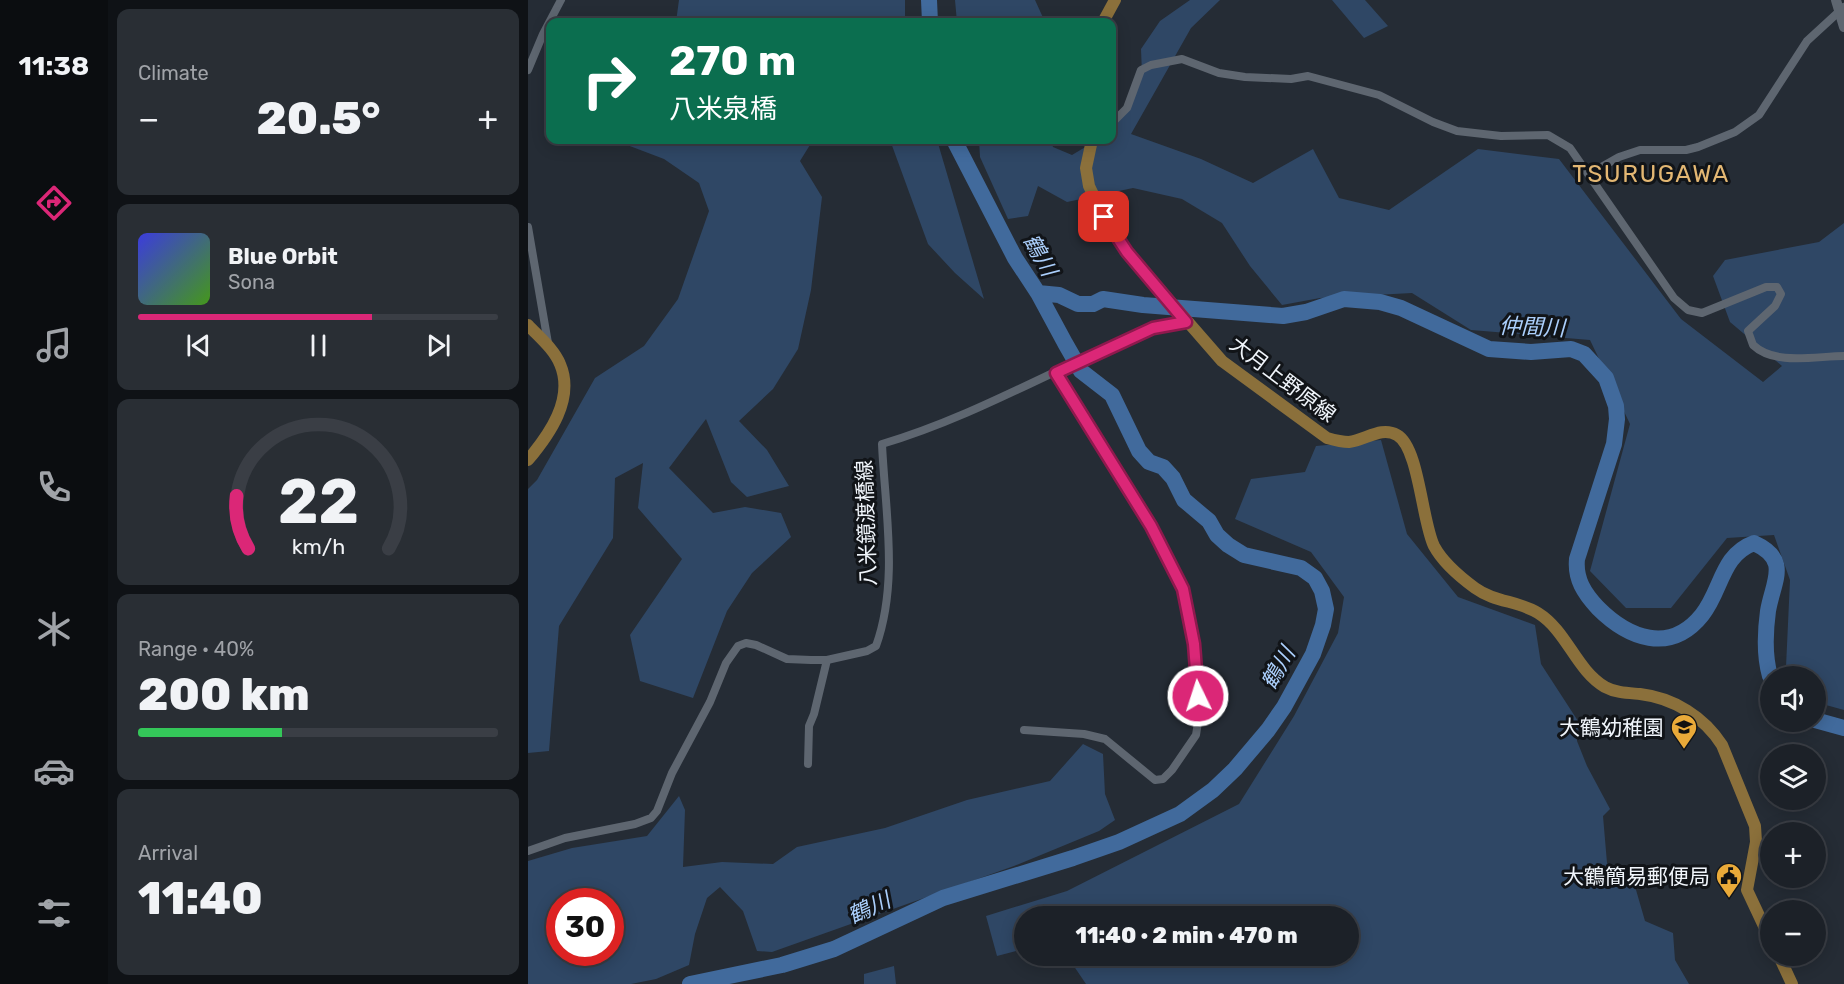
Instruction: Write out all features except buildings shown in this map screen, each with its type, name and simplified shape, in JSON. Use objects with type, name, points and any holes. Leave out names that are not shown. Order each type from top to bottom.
[{"type":"main road","points":[[1105,18],[1114,0]]},
{"type":"main road","name":"大月上野原線","points":[[1091,144],[1086,168],[1094,199],[1127,252],[1222,361],[1327,438],[1348,442],[1388,432],[1402,439],[1412,458],[1434,546],[1456,572],[1485,594],[1539,613],[1551,624],[1592,676],[1606,687],[1618,692],[1667,699],[1689,711],[1715,734],[1722,745],[1755,826],[1755,842],[1747,890],[1760,918]]},
{"type":"main road","points":[[528,325],[548,346],[560,363],[563,374],[561,407],[549,434],[528,460]]},
{"type":"main road","points":[[1784,966],[1792,984]]},
{"type":"street","points":[[551,18],[561,0]]},
{"type":"street","points":[[1840,6],[1844,27]]},
{"type":"street","points":[[1589,174],[1619,157],[1640,150],[1692,149],[1750,123],[1759,115],[1807,41],[1840,6]]},
{"type":"street","points":[[528,70],[546,28]]},
{"type":"street","points":[[1116,119],[1127,108],[1142,69],[1151,65],[1182,60],[1233,76],[1269,79],[1308,76],[1379,94],[1433,122],[1457,131],[1501,136],[1548,135],[1570,148],[1656,273],[1682,306],[1695,313],[1702,313],[1766,287],[1777,287],[1782,294],[1775,306],[1748,331],[1753,345],[1770,355],[1794,358],[1844,356]]},
{"type":"street","points":[[528,226],[548,346]]},
{"type":"street","points":[[1024,730],[1084,734],[1105,739],[1155,780],[1162,779],[1172,770],[1196,735],[1199,716],[1194,644],[1183,589],[1151,526],[1056,373],[1143,332],[1184,319]]},
{"type":"street","name":"八米鏡渡橋線","points":[[528,851],[565,838],[635,824],[651,818],[657,811],[672,773],[710,702],[726,663],[738,646],[746,643],[756,645],[787,659],[827,660],[867,651],[876,646],[881,632],[888,579],[889,537],[882,444],[919,433],[1056,373]]},
{"type":"street","points":[[808,764],[809,726],[827,660]]},
{"type":"shaded area","points":[[679,0],[905,0],[905,18],[677,18]]},
{"type":"shaded area","points":[[955,0],[1035,0],[1043,18],[957,18]]},
{"type":"shaded area","points":[[1190,0],[1220,0],[1191,28],[1131,134],[1201,159],[1253,183],[1313,149],[1339,198],[1389,210],[1478,149],[1559,159],[1681,319],[1763,382],[1782,366],[1730,322],[1713,276],[1725,260],[1819,242],[1844,223],[1844,710],[1826,705],[1826,666],[1786,666],[1790,580],[1774,535],[1727,538],[1671,608],[1626,608],[1590,571],[1630,424],[1590,340],[1471,330],[1412,293],[1320,298],[1282,305],[1250,266],[1222,223],[1182,199],[1133,188],[1067,202],[1038,186],[1028,216],[1008,219],[980,157],[979,144],[1052,144],[1053,147],[1072,155],[1090,144],[1116,144],[1116,124],[1142,74],[1141,49],[1160,21]]},
{"type":"shaded area","points":[[1332,0],[1365,0],[1388,26],[1364,38]]},
{"type":"shaded area","points":[[625,144],[811,144],[800,161],[822,197],[811,290],[798,349],[773,389],[739,421],[767,450],[789,486],[747,497],[731,482],[706,419],[669,468],[713,513],[745,507],[781,513],[791,537],[752,573],[727,611],[693,698],[640,681],[630,635],[682,559],[638,508],[643,463],[615,478],[613,538],[559,626],[549,751],[528,753],[528,489],[537,480],[595,378],[644,346],[678,299],[709,211],[699,183],[664,159]]},
{"type":"shaded area","points":[[891,144],[938,144],[984,299],[928,244]]},
{"type":"shaded area","points":[[1381,440],[1407,534],[1458,597],[1535,625],[1541,664],[1578,721],[1577,741],[1587,766],[1610,809],[1603,816],[1607,863],[1632,876],[1645,921],[1673,933],[1675,960],[1689,984],[1086,984],[1074,966],[1359,966],[1359,906],[1018,906],[1067,891],[1239,804],[1294,716],[1338,633],[1344,597],[1311,552],[1235,519],[1251,479],[1305,472],[1316,446]]},
{"type":"shaded area","points":[[1083,744],[1103,754],[1105,794],[1115,820],[1099,831],[1014,866],[772,952],[757,951],[743,911],[720,887],[707,898],[695,934],[689,965],[656,979],[631,984],[528,984],[528,861],[572,848],[647,836],[679,796],[685,810],[683,867],[722,862],[773,864],[797,847],[885,828],[967,800],[1050,781]]},
{"type":"shaded area","points":[[1014,907],[1014,952],[997,956],[986,916]]},
{"type":"shaded area","points":[[894,966],[896,984],[864,984],[864,974]]},
{"type":"waterway","name":"鶴川","points":[[929,0],[930,18]]},
{"type":"waterway","name":"鶴川","points":[[690,984],[782,965],[834,949],[943,898],[1119,842],[1180,814],[1213,790],[1235,769],[1268,730],[1284,707],[1313,654],[1323,625],[1326,609],[1322,591],[1315,578],[1301,568],[1244,555],[1228,545],[1217,535],[1209,521],[1184,500],[1173,478],[1163,467],[1149,462],[1139,451],[1112,395],[1081,371],[1038,293],[1015,258],[956,144]]},
{"type":"waterway","name":"仲間川","points":[[1038,293],[1059,295],[1078,304],[1093,304],[1103,299],[1143,305],[1283,316],[1306,312],[1344,299],[1380,302],[1401,308],[1489,349],[1531,352],[1571,349],[1584,354],[1606,378],[1616,406],[1617,419],[1614,444],[1577,559],[1577,573],[1585,591],[1610,619],[1636,634],[1649,638],[1676,635],[1690,627],[1702,615],[1728,564],[1743,549],[1754,543],[1772,557],[1777,572],[1768,611],[1766,652],[1768,666]]},
{"type":"waterway","name":"仲間川","points":[[1826,723],[1844,728]]},
{"type":"place","name":"大鶴幼稚園","points":[[1684,750]]},
{"type":"place","name":"大鶴簡易郵便局","points":[[1729,899]]},
{"type":"district","name":"TSURUGAWA","points":[[1651,174]]},
{"type":"route","points":[[1104,217],[1127,252],[1186,322],[1174,322],[1153,328],[1056,373],[1151,526],[1183,589],[1194,644],[1198,696]]}]
